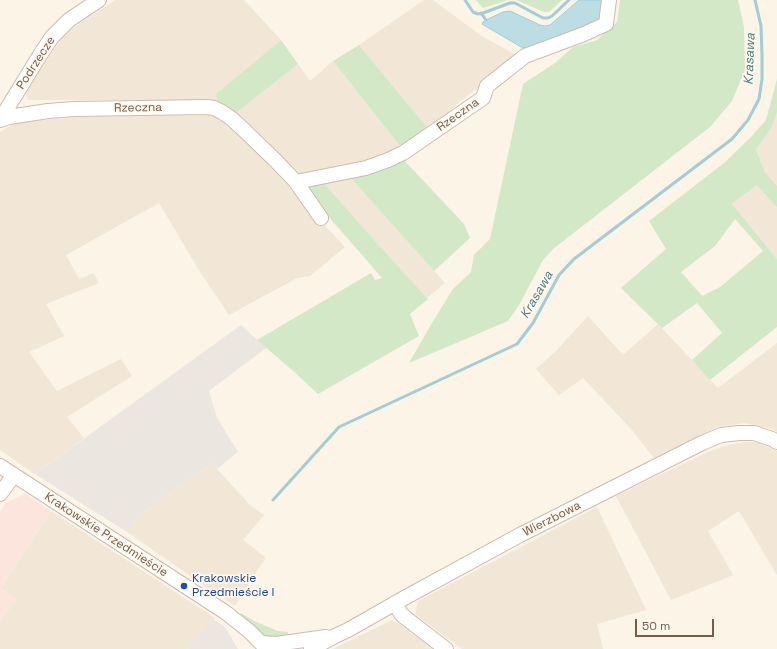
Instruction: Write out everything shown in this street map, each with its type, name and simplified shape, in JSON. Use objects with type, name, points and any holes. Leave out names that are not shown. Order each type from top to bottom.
[{"type":"street","name":"Podrzecze","points":[[0,120],[52,37],[69,20],[99,0]]},
{"type":"street","name":"Rzeczna","points":[[296,182],[366,168],[403,153],[483,98],[487,86],[525,56],[584,34],[606,24],[609,0]]},
{"type":"street","name":"Rzeczna","points":[[0,120],[9,117],[48,111],[214,108],[232,119],[241,127],[296,182],[321,218]]},
{"type":"street","name":"Wierzbowa","points":[[311,649],[520,535],[702,443],[721,435],[739,433],[754,433],[777,442]]},
{"type":"street","name":"Krakowskie Przedmieście","points":[[0,466],[224,612],[249,631],[264,646]]},
{"type":"street","points":[[0,494],[14,475]]},
{"type":"street","points":[[395,604],[401,614],[446,649]]},
{"type":"street","name":"Wierzbowa","points":[[264,646],[335,636]]},
{"type":"shaded area","points":[[116,0],[244,0],[281,40],[216,94],[217,100],[28,100],[25,92],[64,35]]},
{"type":"shaded area","points":[[424,0],[433,0],[480,35],[520,57],[459,102],[431,132],[359,45]]},
{"type":"shaded area","points":[[333,61],[403,150],[386,158],[304,178],[252,126],[236,113],[298,64],[310,81]]},
{"type":"shaded area","points":[[777,103],[777,259],[732,204],[757,185],[765,173],[756,149]]},
{"type":"shaded area","points":[[212,115],[220,119],[246,141],[345,247],[310,276],[297,278],[229,315],[200,272],[159,203],[66,255],[79,279],[93,273],[99,283],[46,304],[64,336],[29,352],[57,391],[121,359],[132,376],[67,417],[84,438],[35,474],[0,450],[0,132],[17,122],[80,117]]},
{"type":"shaded area","points":[[349,176],[445,283],[427,298],[323,182]]},
{"type":"shaded area","points":[[588,316],[623,355],[658,324],[718,388],[777,343],[777,432],[773,429],[744,423],[717,427],[654,458],[632,430],[583,378],[559,395],[536,369],[556,351]]},
{"type":"shaded area","points":[[241,325],[266,348],[209,391],[217,418],[238,452],[217,469],[214,463],[177,488],[138,517],[127,532],[35,474]]},
{"type":"shaded area","points":[[758,442],[777,451],[777,575],[739,511],[708,531],[733,575],[671,600],[616,496],[708,452],[731,444]]},
{"type":"shaded area","points":[[214,463],[217,469],[250,505],[264,515],[243,540],[266,558],[235,606],[127,532],[138,517]]},
{"type":"shaded area","points":[[25,494],[51,511],[1,588],[17,599],[0,623],[0,512],[6,503]]},
{"type":"shaded area","points":[[597,507],[646,610],[597,624],[603,649],[462,649],[415,614],[418,601]]},
{"type":"shaded area","points":[[51,511],[215,618],[188,649],[0,649],[0,623],[16,599],[1,588]]},
{"type":"shaded area","points":[[213,619],[225,627],[238,649],[188,649]]},
{"type":"shaded area","points":[[392,620],[433,649],[333,649]]},
{"type":"green space","points":[[476,0],[508,0],[483,8]]},
{"type":"green space","points":[[516,0],[562,0],[549,12],[544,12]]},
{"type":"green space","points":[[620,0],[738,0],[744,27],[745,70],[732,101],[710,127],[553,249],[543,260],[519,305],[508,321],[409,363],[453,289],[471,272],[474,255],[490,239],[523,84],[555,63],[573,47],[597,40],[617,22]]},
{"type":"green space","points":[[281,40],[298,64],[236,113],[217,100],[216,94]]},
{"type":"green space","points":[[359,45],[431,132],[403,150],[333,61]]},
{"type":"green space","points":[[777,79],[777,112],[771,128],[756,149],[765,173],[777,186],[777,207],[757,185],[732,204],[777,259],[777,327],[710,380],[692,360],[722,333],[697,303],[662,328],[621,288],[666,249],[649,221],[724,163],[766,120]],"holes":[[[735,219],[763,251],[720,287],[702,296],[681,272],[715,246]]]},
{"type":"green space","points":[[403,159],[464,224],[470,238],[434,271],[349,176]]},
{"type":"green space","points":[[323,182],[428,299],[410,314],[419,336],[318,394],[257,340],[371,273],[375,280],[382,278],[301,185]]},
{"type":"green space","points":[[241,613],[254,621],[278,631],[288,632],[288,637],[268,638],[240,616]]},
{"type":"water","points":[[579,0],[603,0],[599,20],[527,48],[521,47],[482,24],[488,19],[503,12],[510,11],[540,25],[550,25]]},
{"type":"waterway","points":[[465,0],[473,12],[478,14],[510,3],[515,3],[543,18],[552,16],[569,0]]},
{"type":"waterway","name":"Krasawa","points":[[273,500],[339,427],[517,344],[533,323],[559,275],[574,259],[732,139],[748,120],[759,99],[762,79],[761,26],[755,0]]},
{"type":"waterway","points":[[481,13],[486,20]]},
{"type":"place","name":"Krakowskie Przedmieście I","points":[[184,586]]}]
